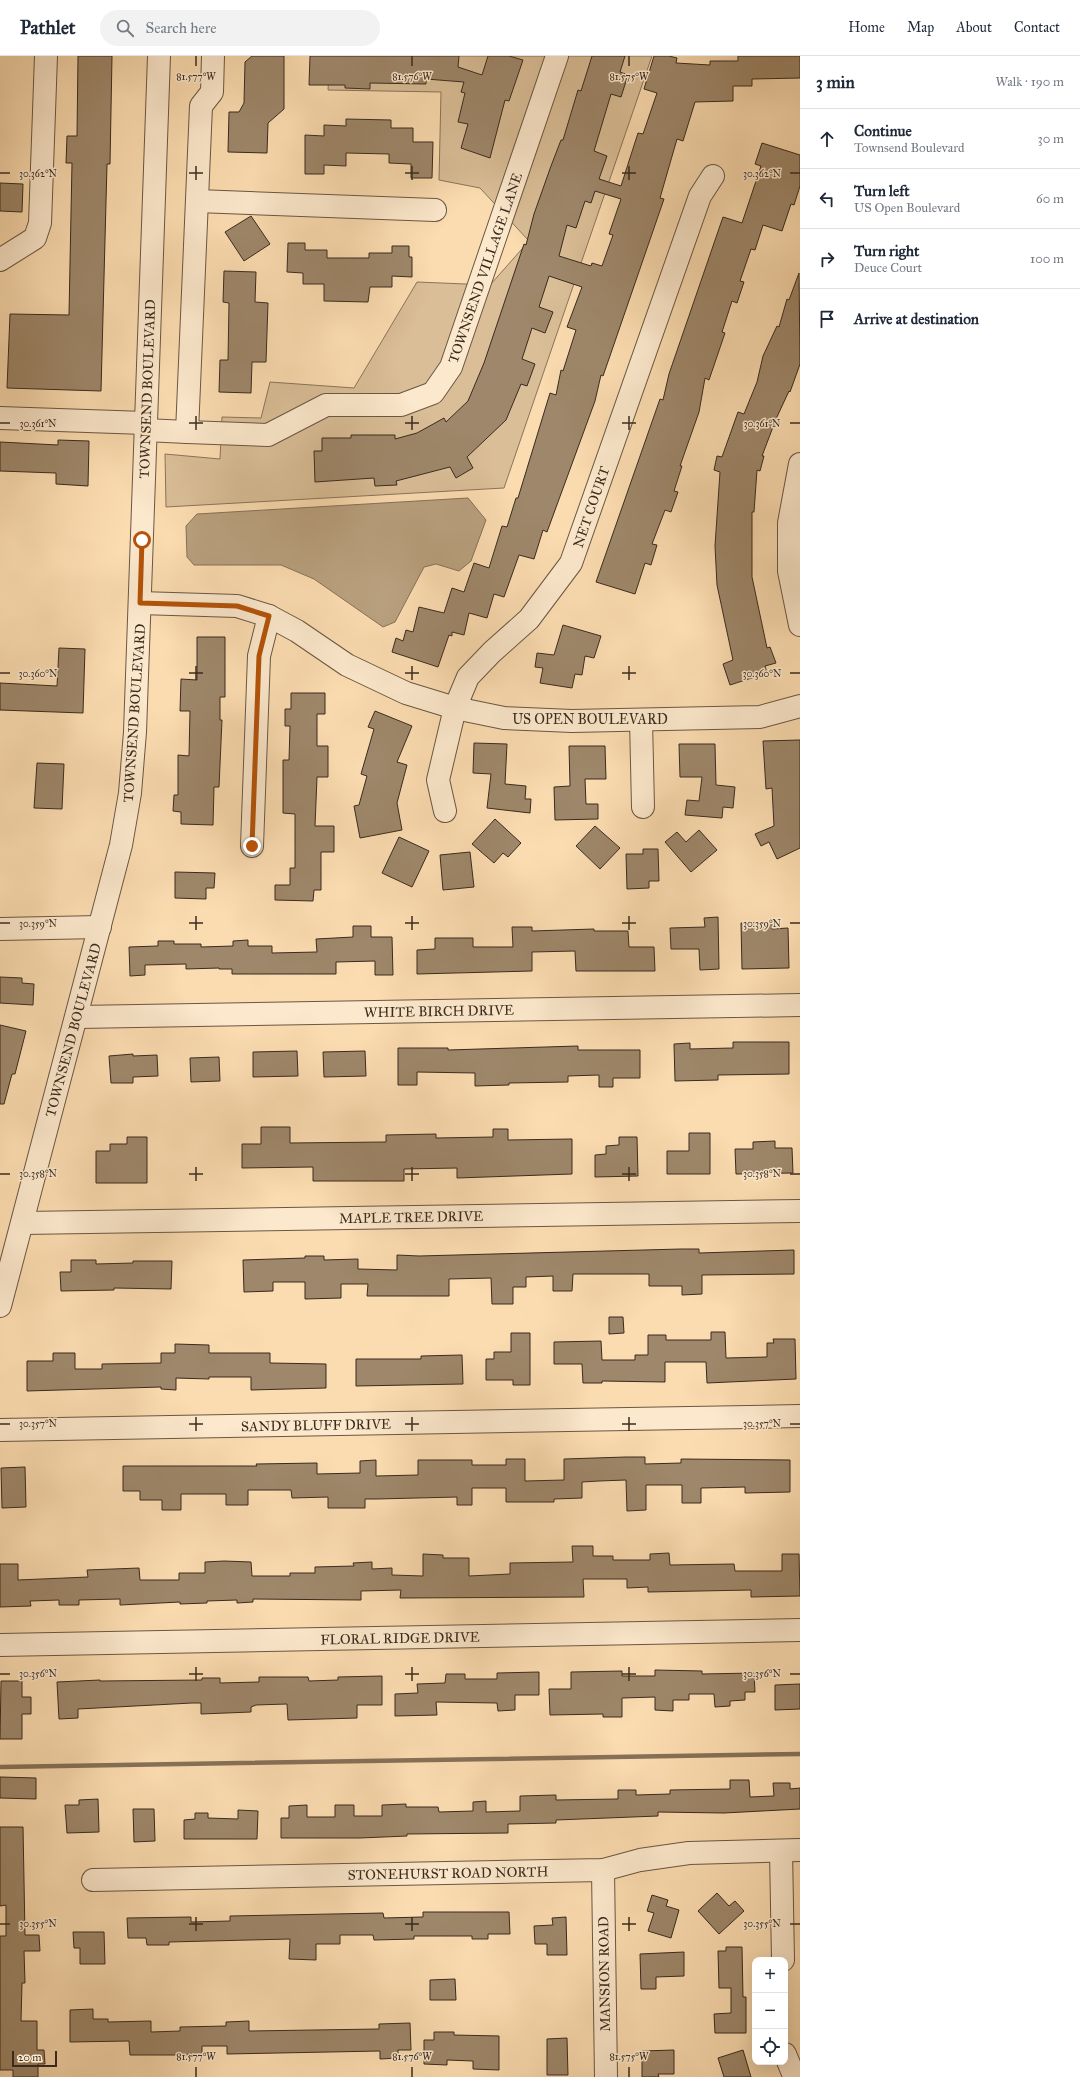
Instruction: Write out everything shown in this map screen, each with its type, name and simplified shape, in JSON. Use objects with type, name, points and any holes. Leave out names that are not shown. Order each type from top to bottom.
[{"type":"street","points":[[0,260],[35,238],[40,223],[46,56]]},
{"type":"street","name":"TOWNSEND BOULEVARD","points":[[0,1306],[78,1017],[121,845],[130,794],[135,732],[159,56]]},
{"type":"street","points":[[187,432],[201,106],[212,92],[213,56]]},
{"type":"street","name":"TOWNSEND VILLAGE LANE","points":[[0,418],[145,427],[187,432],[268,435],[326,405],[401,405],[433,393],[451,367],[557,56]]},
{"type":"street","name":"NET COURT","points":[[445,811],[438,780],[455,708],[468,677],[492,652],[529,619],[571,563],[700,196],[713,176]]},
{"type":"street","points":[[197,201],[435,210]]},
{"type":"street","points":[[800,464],[789,523],[789,571],[800,624]]},
{"type":"street","name":"US OPEN BOULEVARD","points":[[140,603],[237,606],[269,616],[297,632],[347,666],[406,694],[455,708],[504,718],[572,722],[760,717],[800,706]]},
{"type":"street","points":[[252,846],[259,656],[269,616]]},
{"type":"street","points":[[641,720],[643,807]]},
{"type":"street","points":[[0,928],[100,928]]},
{"type":"street","name":"WHITE BIRCH DRIVE","points":[[78,1017],[800,1005]]},
{"type":"street","name":"MAPLE TREE DRIVE","points":[[22,1223],[800,1212]]},
{"type":"street","name":"SANDY BLUFF DRIVE","points":[[0,1430],[800,1416]]},
{"type":"street","name":"FLORAL RIDGE DRIVE","points":[[0,1645],[800,1630]]},
{"type":"street","points":[[783,1957],[790,1850]]},
{"type":"street","name":"STONEHURST ROAD NORTH","points":[[93,1880],[603,1870],[640,1860],[689,1853],[790,1850]]},
{"type":"street","name":"MANSION ROAD","points":[[603,1870],[606,2077]]},
{"type":"shaded area","points":[[330,56],[652,56],[504,488],[166,507],[165,454],[220,459],[222,417],[261,418],[270,382],[354,388],[417,282],[490,285],[529,241],[480,188],[439,180],[441,92],[328,90]]},
{"type":"shaded area","points":[[468,498],[486,520],[471,561],[459,571],[436,564],[424,567],[395,622],[383,627],[314,579],[281,565],[194,565],[187,557],[186,526],[197,514]]},
{"type":"building","points":[[78,56],[112,56],[110,164],[107,164],[101,391],[7,388],[10,314],[69,315],[72,163],[66,163],[67,136],[77,136]]},
{"type":"building","points":[[252,56],[284,56],[284,109],[268,123],[267,153],[228,152],[229,112],[239,112],[244,103],[245,62]]},
{"type":"building","points":[[310,56],[459,56],[458,67],[482,75],[488,56],[509,56],[523,60],[509,101],[505,100],[490,158],[461,148],[468,124],[458,122],[465,93],[461,92],[464,82],[426,79],[426,84],[370,83],[370,89],[345,88],[345,85],[309,85]]},
{"type":"building","points":[[592,56],[625,56],[620,72],[628,75],[621,97],[611,94],[594,151],[607,156],[599,179],[621,186],[638,133],[643,134],[657,93],[644,89],[654,56],[669,56],[677,58],[676,63],[710,65],[710,61],[738,61],[738,56],[800,56],[800,78],[752,79],[752,86],[733,86],[733,101],[695,102],[683,141],[677,139],[660,198],[664,199],[603,376],[601,375],[595,401],[547,532],[543,530],[534,559],[519,555],[504,597],[494,594],[487,618],[469,613],[464,635],[452,632],[452,636],[449,635],[438,667],[392,652],[396,638],[403,641],[406,630],[413,632],[419,607],[444,613],[452,588],[464,592],[474,563],[489,568],[502,526],[507,527],[516,498],[518,498],[550,393],[556,395],[561,370],[563,371],[576,330],[567,327],[582,287],[549,276],[539,307],[553,312],[545,333],[532,328],[522,359],[535,364],[527,386],[521,384],[506,420],[467,457],[473,468],[456,478],[450,467],[396,481],[397,485],[375,486],[374,478],[315,482],[314,451],[322,451],[322,438],[351,438],[351,435],[395,435],[395,439],[417,433],[444,418],[446,422],[468,401],[484,363],[524,244],[526,245],[534,214],[561,140],[563,140],[578,90],[581,91]],"holes":[[[595,191],[621,199],[609,234],[613,235],[602,266],[592,263],[591,266],[559,256],[567,225],[576,228],[585,201],[591,203]]]},
{"type":"building","points":[[346,119],[391,120],[391,128],[413,128],[413,142],[433,142],[432,178],[411,178],[411,164],[389,163],[389,154],[346,153],[346,166],[324,165],[324,174],[305,174],[305,135],[324,136],[324,125],[346,126]]},
{"type":"building","points":[[762,143],[800,155],[800,186],[794,205],[791,204],[782,231],[763,225],[755,250],[751,249],[740,281],[744,282],[737,303],[732,301],[722,332],[725,333],[709,380],[705,378],[699,412],[680,466],[682,466],[674,491],[678,492],[671,512],[665,510],[652,544],[657,545],[651,565],[645,563],[635,594],[596,582],[660,399],[663,400],[669,374],[723,217],[742,223],[761,166],[755,164]]},
{"type":"building","points":[[0,183],[23,184],[22,212],[0,211]]},
{"type":"building","points":[[251,216],[270,244],[244,261],[225,232]]},
{"type":"building","points":[[288,243],[305,243],[305,250],[327,250],[327,258],[369,258],[369,253],[392,253],[392,246],[409,246],[409,257],[412,257],[412,277],[392,276],[392,287],[370,287],[368,302],[324,301],[324,284],[303,284],[303,273],[287,272]]},
{"type":"building","points":[[224,271],[256,272],[255,302],[268,303],[266,362],[252,362],[251,393],[219,392],[220,360],[228,360],[229,303],[223,302]]},
{"type":"building","points":[[799,273],[800,364],[790,392],[789,391],[776,419],[762,456],[764,456],[760,471],[757,470],[754,512],[752,512],[752,577],[767,648],[770,647],[776,663],[765,666],[767,673],[730,685],[723,664],[733,660],[717,585],[715,546],[720,472],[714,470],[717,456],[722,457],[738,412],[744,414],[757,382],[763,356],[777,326],[779,327],[787,299],[789,300]]},
{"type":"building","points":[[58,440],[89,441],[88,486],[56,484],[56,473],[0,471],[0,442],[58,445]]},
{"type":"building","points":[[563,625],[601,636],[594,658],[585,656],[582,675],[575,674],[572,688],[540,683],[543,668],[535,667],[537,653],[554,655]]},
{"type":"building","points":[[197,637],[225,637],[225,697],[220,697],[220,720],[222,720],[219,787],[214,787],[213,825],[181,824],[181,812],[173,811],[174,795],[178,795],[178,755],[189,756],[190,711],[180,711],[181,679],[197,680]]},
{"type":"building","points":[[59,648],[85,649],[83,713],[0,710],[0,683],[57,686]]},
{"type":"building","points":[[291,693],[325,693],[325,714],[317,714],[317,746],[328,746],[328,777],[317,777],[315,826],[334,826],[334,852],[321,852],[321,890],[314,890],[313,901],[275,900],[275,885],[290,885],[290,868],[295,868],[295,814],[283,813],[283,760],[289,760],[290,726],[285,726],[285,709],[291,709]]},
{"type":"building","points":[[375,711],[412,726],[397,762],[407,765],[397,803],[402,830],[360,838],[354,806],[359,805],[367,776],[361,774],[374,729],[368,727]]},
{"type":"building","points":[[800,740],[800,848],[777,859],[769,842],[761,846],[755,834],[774,826],[772,788],[766,789],[763,741]]},
{"type":"building","points":[[474,743],[507,744],[505,784],[526,786],[525,799],[531,799],[530,813],[487,808],[491,774],[473,773]]},
{"type":"building","points":[[679,744],[715,744],[716,785],[735,787],[733,808],[723,807],[722,818],[685,815],[687,800],[699,801],[702,777],[680,777]]},
{"type":"building","points":[[569,746],[605,746],[606,779],[585,779],[586,804],[598,804],[598,819],[555,820],[554,787],[570,786]]},
{"type":"building","points":[[37,763],[64,764],[62,809],[34,808]]},
{"type":"building","points":[[495,819],[521,843],[508,857],[503,853],[494,863],[472,844]]},
{"type":"building","points":[[595,826],[620,848],[600,869],[576,846]]},
{"type":"building","points":[[699,830],[717,850],[691,872],[665,842],[677,832],[686,842]]},
{"type":"building","points":[[399,837],[429,851],[412,887],[382,873]]},
{"type":"building","points":[[643,849],[658,849],[659,881],[649,881],[649,888],[627,889],[626,854],[643,854]]},
{"type":"building","points":[[470,852],[474,887],[443,890],[440,855]]},
{"type":"building","points":[[175,872],[215,873],[214,888],[206,888],[206,899],[175,898]]},
{"type":"building","points":[[718,917],[719,969],[700,970],[699,949],[671,949],[670,928],[705,927],[704,918]]},
{"type":"building","points":[[772,922],[772,929],[788,928],[789,968],[742,969],[741,923]]},
{"type":"building","points":[[353,926],[371,926],[371,937],[392,937],[393,975],[375,975],[375,961],[336,962],[336,974],[232,974],[232,969],[186,969],[186,964],[145,965],[145,975],[130,976],[129,947],[158,946],[158,941],[174,941],[174,944],[201,944],[201,947],[233,946],[233,941],[248,940],[248,946],[272,946],[272,953],[317,952],[316,939],[353,937]]},
{"type":"building","points":[[512,927],[532,927],[532,931],[594,929],[594,931],[628,931],[629,947],[654,947],[655,971],[576,971],[575,951],[532,952],[532,971],[417,974],[417,950],[435,949],[435,938],[473,938],[473,947],[513,947]]},
{"type":"building","points":[[0,977],[22,978],[22,983],[34,984],[33,1005],[0,1003]]},
{"type":"building","points":[[0,1025],[26,1031],[15,1074],[12,1074],[4,1104],[0,1104]]},
{"type":"building","points":[[733,1042],[789,1042],[789,1074],[718,1075],[718,1080],[675,1081],[674,1044],[690,1043],[690,1049],[733,1048]]},
{"type":"building","points":[[578,1046],[578,1050],[640,1050],[640,1078],[613,1078],[613,1087],[599,1087],[599,1075],[568,1076],[568,1082],[509,1083],[509,1085],[475,1086],[475,1073],[417,1072],[417,1085],[398,1085],[398,1048],[448,1048],[448,1050]]},
{"type":"building","points":[[297,1051],[298,1076],[253,1077],[253,1052]]},
{"type":"building","points":[[365,1051],[366,1076],[324,1077],[323,1052]]},
{"type":"building","points":[[133,1054],[133,1056],[157,1055],[158,1076],[133,1077],[133,1083],[111,1083],[109,1056]]},
{"type":"building","points":[[219,1057],[220,1081],[191,1082],[190,1058]]},
{"type":"building","points":[[261,1127],[290,1127],[290,1143],[386,1142],[386,1135],[436,1134],[436,1138],[493,1137],[493,1129],[508,1129],[508,1140],[572,1139],[572,1174],[457,1178],[457,1168],[404,1169],[404,1181],[313,1181],[313,1167],[242,1168],[242,1144],[261,1144]]},
{"type":"building","points":[[689,1133],[710,1133],[710,1174],[667,1174],[667,1151],[689,1151]]},
{"type":"building","points":[[127,1137],[147,1137],[147,1183],[96,1183],[96,1151],[110,1151],[110,1144],[127,1144]]},
{"type":"building","points":[[619,1137],[637,1137],[638,1176],[595,1177],[595,1155],[606,1154],[606,1146],[619,1145]]},
{"type":"building","points":[[775,1141],[775,1148],[792,1148],[793,1173],[736,1174],[735,1149],[753,1149],[753,1142]]},
{"type":"building","points":[[699,1249],[699,1253],[794,1250],[794,1274],[702,1275],[702,1294],[682,1295],[682,1286],[649,1286],[649,1274],[573,1274],[572,1291],[553,1291],[553,1276],[526,1277],[526,1287],[513,1287],[513,1304],[492,1304],[491,1278],[449,1279],[449,1296],[367,1296],[368,1284],[341,1284],[341,1298],[305,1299],[305,1282],[273,1282],[273,1291],[244,1292],[243,1260],[324,1256],[324,1260],[358,1259],[358,1269],[397,1270],[397,1255],[419,1256]]},
{"type":"building","points":[[71,1260],[96,1260],[96,1264],[133,1263],[133,1261],[172,1261],[171,1289],[114,1288],[114,1290],[61,1291],[60,1272],[71,1272]]},
{"type":"building","points":[[609,1317],[623,1317],[624,1333],[609,1334]]},
{"type":"building","points":[[711,1332],[725,1332],[726,1358],[767,1357],[767,1343],[774,1343],[773,1339],[795,1339],[796,1379],[707,1383],[706,1362],[665,1362],[665,1382],[602,1381],[602,1383],[583,1383],[582,1364],[554,1364],[554,1342],[601,1341],[602,1360],[635,1360],[635,1355],[648,1355],[648,1335],[666,1335],[666,1340],[711,1340]]},
{"type":"building","points":[[511,1333],[530,1333],[530,1385],[513,1385],[513,1380],[486,1380],[486,1359],[494,1359],[494,1352],[511,1352]]},
{"type":"building","points":[[175,1344],[209,1345],[209,1353],[270,1353],[270,1363],[326,1364],[326,1388],[251,1390],[251,1377],[209,1377],[209,1379],[176,1378],[176,1390],[161,1389],[161,1387],[27,1391],[27,1361],[53,1361],[53,1353],[75,1353],[75,1369],[102,1369],[102,1364],[161,1363],[161,1353],[175,1353]]},
{"type":"building","points":[[462,1355],[463,1384],[356,1386],[356,1359],[421,1359],[421,1356]]},
{"type":"building","points":[[645,1457],[645,1464],[681,1463],[681,1459],[790,1460],[790,1492],[745,1493],[745,1487],[701,1488],[701,1503],[682,1503],[682,1485],[646,1485],[646,1510],[627,1511],[626,1480],[582,1482],[582,1498],[554,1499],[554,1502],[506,1502],[506,1488],[472,1488],[472,1505],[457,1505],[457,1497],[365,1499],[365,1508],[328,1508],[328,1497],[292,1498],[291,1490],[248,1490],[248,1505],[226,1505],[226,1494],[181,1494],[181,1510],[162,1510],[162,1500],[140,1500],[140,1491],[123,1491],[123,1466],[257,1466],[256,1464],[317,1463],[317,1474],[360,1473],[360,1461],[376,1460],[376,1476],[418,1475],[418,1460],[472,1460],[472,1465],[506,1465],[506,1459],[525,1459],[525,1481],[564,1480],[564,1459]]},
{"type":"building","points":[[25,1467],[26,1507],[2,1508],[1,1468]]},
{"type":"building","points":[[572,1546],[593,1546],[593,1556],[613,1556],[613,1560],[650,1560],[650,1554],[669,1553],[670,1565],[734,1564],[735,1571],[782,1571],[782,1554],[799,1554],[800,1596],[751,1597],[751,1590],[648,1592],[648,1587],[627,1588],[627,1579],[583,1579],[584,1597],[400,1598],[401,1590],[361,1591],[361,1600],[253,1599],[253,1602],[237,1603],[237,1600],[207,1601],[207,1603],[180,1604],[180,1602],[120,1605],[120,1599],[79,1600],[79,1605],[59,1605],[59,1600],[30,1601],[31,1606],[0,1607],[0,1564],[18,1564],[18,1580],[88,1577],[87,1570],[139,1568],[140,1580],[179,1580],[179,1573],[205,1573],[205,1562],[224,1561],[251,1562],[252,1576],[290,1576],[290,1573],[315,1573],[315,1567],[354,1566],[353,1563],[372,1562],[372,1569],[392,1568],[392,1575],[423,1576],[423,1554],[443,1555],[443,1558],[469,1558],[469,1576],[510,1574],[510,1563],[573,1562]]},
{"type":"building","points":[[655,1670],[702,1671],[702,1674],[754,1673],[755,1692],[745,1692],[745,1700],[730,1701],[730,1706],[715,1707],[714,1694],[689,1694],[689,1700],[673,1700],[673,1711],[655,1710],[655,1697],[622,1698],[622,1717],[603,1717],[603,1714],[550,1715],[549,1689],[571,1689],[571,1672],[622,1671],[622,1676],[655,1676]]},
{"type":"building","points":[[539,1672],[539,1695],[515,1695],[515,1710],[498,1711],[497,1703],[436,1702],[437,1715],[395,1716],[395,1694],[418,1693],[417,1684],[445,1683],[446,1674],[465,1674],[465,1679],[497,1679],[497,1673]]},
{"type":"building","points":[[382,1676],[382,1705],[357,1705],[357,1718],[288,1720],[287,1704],[256,1705],[251,1707],[251,1712],[201,1714],[201,1703],[192,1703],[78,1709],[78,1718],[59,1719],[57,1682],[100,1680],[202,1680],[202,1678],[220,1678],[220,1683],[259,1682],[259,1677],[308,1677],[309,1681],[338,1680],[338,1677]]},
{"type":"building","points":[[1,1681],[22,1681],[22,1697],[31,1697],[31,1714],[22,1714],[22,1739],[0,1739]]},
{"type":"building","points":[[800,1684],[800,1709],[775,1710],[775,1685]]},
{"type":"building","points":[[0,1777],[36,1778],[36,1799],[0,1798]]},
{"type":"building","points":[[730,1780],[749,1780],[750,1797],[774,1796],[773,1783],[790,1783],[790,1789],[800,1788],[800,1809],[724,1813],[658,1812],[658,1816],[556,1820],[556,1823],[508,1824],[508,1833],[407,1834],[407,1836],[360,1838],[281,1838],[281,1818],[289,1818],[289,1806],[307,1805],[307,1817],[335,1817],[335,1805],[354,1805],[354,1816],[382,1816],[382,1805],[406,1804],[406,1807],[438,1807],[439,1812],[473,1811],[473,1802],[486,1801],[486,1812],[520,1811],[520,1796],[556,1795],[556,1800],[618,1799],[618,1790],[636,1790],[636,1795],[670,1794],[670,1790],[730,1789]]},
{"type":"building","points":[[98,1799],[99,1832],[67,1833],[65,1805],[79,1805],[79,1800]]},
{"type":"building","points":[[133,1809],[154,1809],[155,1841],[134,1842]]},
{"type":"building","points":[[238,1810],[258,1811],[257,1839],[184,1839],[184,1820],[195,1819],[195,1813],[208,1813],[208,1818],[238,1819]]},
{"type":"building","points":[[0,1827],[23,1827],[25,1935],[39,1935],[40,1951],[24,1951],[25,1983],[22,1983],[21,2021],[37,2021],[37,2050],[44,2050],[45,2064],[38,2064],[38,2077],[13,2077],[13,2070],[0,2070],[0,1936],[6,1936],[6,1905],[0,1906]]},
{"type":"building","points":[[717,1893],[729,1906],[735,1901],[744,1911],[719,1934],[698,1911]]},
{"type":"building","points":[[652,1895],[668,1900],[666,1906],[679,1910],[671,1938],[648,1931],[654,1913],[647,1911]]},
{"type":"building","points":[[423,1912],[509,1912],[510,1934],[488,1934],[488,1939],[472,1939],[472,1936],[414,1936],[414,1939],[374,1940],[373,1935],[340,1935],[340,1944],[316,1944],[316,1960],[289,1959],[290,1939],[169,1942],[169,1945],[147,1945],[146,1938],[128,1938],[127,1918],[191,1917],[191,1922],[230,1921],[230,1916],[383,1913],[384,1918],[423,1917]]},
{"type":"building","points":[[566,1917],[567,1955],[547,1955],[547,1944],[535,1944],[534,1926],[553,1925],[552,1918]]},
{"type":"building","points":[[73,1932],[104,1932],[105,1964],[80,1964],[80,1948],[74,1948]]},
{"type":"building","points":[[726,1947],[742,1947],[743,1997],[746,1997],[746,2033],[715,2033],[714,2014],[731,2013],[731,1988],[719,1988],[718,1951],[726,1951]]},
{"type":"building","points":[[684,1952],[684,1976],[656,1977],[656,1989],[641,1989],[640,1954]]},
{"type":"building","points":[[455,1979],[456,2000],[430,2000],[430,1980]]},
{"type":"building","points":[[93,2009],[93,2019],[108,2019],[108,2022],[151,2021],[151,2032],[180,2031],[180,2027],[226,2026],[226,2022],[249,2021],[249,2031],[379,2029],[379,2024],[410,2023],[411,2050],[398,2050],[398,2058],[380,2059],[380,2051],[227,2054],[227,2046],[202,2046],[202,2055],[130,2055],[129,2041],[70,2042],[70,2010]]},
{"type":"building","points":[[434,2032],[454,2032],[454,2035],[499,2036],[499,2070],[473,2069],[473,2061],[447,2060],[447,2065],[424,2064],[424,2040],[434,2040]]},
{"type":"building","points":[[567,2038],[568,2075],[547,2075],[547,2039]]},
{"type":"building","points":[[674,2050],[674,2074],[658,2074],[659,2077],[642,2077],[642,2051]]},
{"type":"building","points":[[743,2050],[751,2077],[724,2077],[718,2058]]},
{"type":"waterway","points":[[0,1767],[800,1754]]},
{"type":"route","points":[[142,540],[140,603],[237,606],[269,616],[259,656],[252,846]]}]
